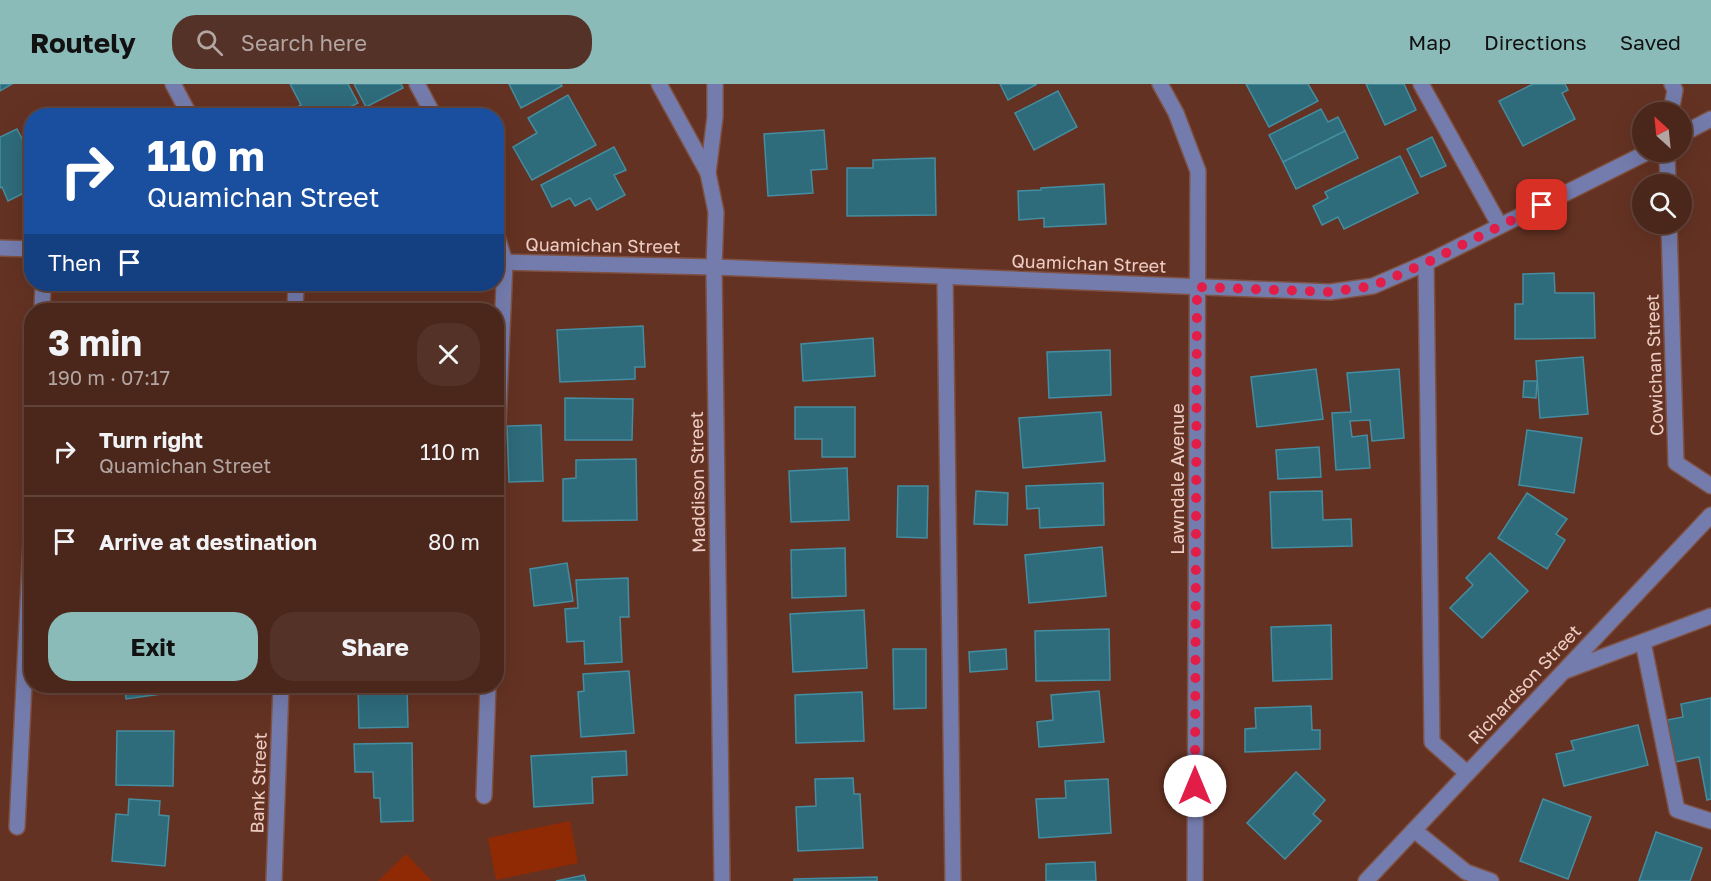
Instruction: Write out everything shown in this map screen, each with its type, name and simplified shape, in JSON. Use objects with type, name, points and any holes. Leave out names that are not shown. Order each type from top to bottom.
[{"type":"street","points":[[173,84],[186,108]]},
{"type":"street","points":[[417,84],[430,108]]},
{"type":"street","points":[[659,84],[708,173]]},
{"type":"street","name":"Maddison Street","points":[[715,84],[715,117],[708,173],[716,212],[714,267],[722,881]]},
{"type":"street","name":"Lawndale Avenue","points":[[1160,84],[1176,113],[1198,171],[1195,881]]},
{"type":"street","points":[[1421,84],[1500,226]]},
{"type":"street","points":[[1672,84],[1675,90],[1673,102]]},
{"type":"street","points":[[1692,129],[1711,119]]},
{"type":"street","name":"Quamichan Street","points":[[504,262],[714,267],[1330,292],[1373,286],[1426,263],[1632,160]]},
{"type":"street","name":"Cowichan Street","points":[[1669,234],[1676,463],[1711,486]]},
{"type":"street","points":[[0,248],[24,249]]},
{"type":"street","points":[[1426,263],[1432,742],[1467,773]]},
{"type":"street","points":[[945,277],[953,881]]},
{"type":"street","name":"Richardson Street","points":[[1366,881],[1711,515]]},
{"type":"street","points":[[1562,672],[1711,616]]},
{"type":"street","points":[[1643,642],[1677,810],[1711,821]]},
{"type":"street","points":[[17,827],[24,685]]},
{"type":"street","name":"Bank Street","points":[[274,881],[281,693]]},
{"type":"street","points":[[484,796],[488,693]]},
{"type":"street","points":[[1414,830],[1466,872],[1491,881]]},
{"type":"shaded area","points":[[570,821],[578,863],[496,880],[488,838]]},
{"type":"shaded area","points":[[406,854],[432,881],[378,881]]},
{"type":"building","points":[[0,84],[12,84],[0,91]]},
{"type":"building","points":[[290,84],[348,84],[358,103],[348,108],[296,108],[301,105]]},
{"type":"building","points":[[354,84],[401,84],[403,88],[366,107]]},
{"type":"building","points":[[509,84],[561,84],[562,86],[521,108]]},
{"type":"building","points":[[1000,84],[1037,84],[1008,100]]},
{"type":"building","points":[[1246,84],[1308,84],[1318,101],[1269,127]]},
{"type":"building","points":[[1366,84],[1404,84],[1416,110],[1385,125]]},
{"type":"building","points":[[1533,84],[1565,84],[1568,90],[1562,93],[1575,119],[1523,146],[1499,101]]},
{"type":"building","points":[[1058,91],[1077,127],[1034,150],[1015,113]]},
{"type":"building","points":[[568,95],[596,145],[532,180],[513,147],[537,133],[528,118]]},
{"type":"building","points":[[1321,109],[1328,122],[1338,117],[1345,131],[1283,162],[1269,135]]},
{"type":"building","points":[[17,129],[24,143],[24,193],[8,201],[2,187],[0,188],[0,137]]},
{"type":"building","points":[[824,130],[827,169],[811,170],[813,193],[768,196],[764,134]]},
{"type":"building","points":[[1345,131],[1358,158],[1296,189],[1283,162]]},
{"type":"building","points":[[1432,137],[1446,166],[1421,177],[1407,149]]},
{"type":"building","points":[[614,147],[626,170],[614,175],[625,195],[597,210],[590,198],[575,206],[570,198],[552,207],[541,185]]},
{"type":"building","points":[[1400,156],[1418,193],[1344,229],[1338,217],[1322,225],[1313,206],[1328,198],[1325,192]]},
{"type":"building","points":[[935,158],[936,215],[847,216],[847,168],[873,168],[873,160]]},
{"type":"building","points":[[1104,184],[1106,224],[1044,227],[1044,218],[1019,220],[1018,191]]},
{"type":"building","points":[[1554,273],[1555,293],[1594,293],[1595,338],[1515,339],[1515,304],[1523,304],[1523,274]]},
{"type":"building","points":[[643,326],[645,367],[635,367],[635,379],[560,382],[557,330]]},
{"type":"building","points":[[873,338],[875,376],[803,381],[801,344]]},
{"type":"building","points":[[1110,350],[1111,395],[1049,398],[1047,352]]},
{"type":"building","points":[[1583,357],[1588,414],[1540,418],[1536,361]]},
{"type":"building","points":[[1316,369],[1323,419],[1257,427],[1251,377]]},
{"type":"building","points":[[1399,369],[1404,438],[1372,441],[1370,420],[1350,421],[1352,437],[1367,435],[1370,468],[1336,470],[1332,413],[1351,412],[1347,373]]},
{"type":"building","points":[[1524,381],[1537,381],[1536,398],[1523,397]]},
{"type":"building","points":[[565,398],[633,399],[632,440],[565,440]]},
{"type":"building","points":[[795,407],[855,407],[855,457],[822,457],[822,439],[795,439]]},
{"type":"building","points":[[1101,412],[1105,461],[1023,468],[1019,418]]},
{"type":"building","points":[[541,425],[543,481],[509,482],[507,426]]},
{"type":"building","points":[[1527,430],[1582,438],[1574,493],[1519,485]]},
{"type":"building","points":[[1319,447],[1321,477],[1278,479],[1276,450]]},
{"type":"building","points":[[636,459],[637,520],[563,521],[563,479],[576,478],[576,460]]},
{"type":"building","points":[[847,468],[849,520],[791,522],[789,471]]},
{"type":"building","points":[[1103,483],[1104,525],[1040,528],[1039,508],[1027,509],[1026,486]]},
{"type":"building","points":[[898,486],[928,486],[927,538],[897,537]]},
{"type":"building","points":[[976,491],[1008,493],[1007,525],[974,524]]},
{"type":"building","points":[[1322,491],[1323,520],[1351,519],[1352,546],[1272,548],[1270,492]]},
{"type":"building","points":[[1527,493],[1567,519],[1556,534],[1565,540],[1547,569],[1498,538]]},
{"type":"building","points":[[1102,547],[1106,596],[1029,603],[1025,555]]},
{"type":"building","points":[[845,548],[846,596],[792,598],[791,550]]},
{"type":"building","points":[[1490,553],[1528,591],[1482,638],[1450,608],[1473,585],[1466,578]]},
{"type":"building","points":[[567,563],[573,601],[534,606],[530,569]]},
{"type":"building","points":[[628,578],[629,617],[620,617],[622,662],[585,664],[584,641],[567,642],[565,609],[578,608],[576,580]]},
{"type":"building","points":[[864,610],[867,668],[793,672],[790,614]]},
{"type":"building","points":[[1331,625],[1332,679],[1273,681],[1271,627]]},
{"type":"building","points":[[1109,629],[1110,680],[1036,681],[1035,631]]},
{"type":"building","points":[[893,649],[926,649],[926,708],[894,709]]},
{"type":"building","points":[[1006,649],[1007,669],[970,672],[969,652]]},
{"type":"building","points":[[629,671],[634,733],[581,737],[578,692],[584,691],[583,674]]},
{"type":"building","points":[[1099,691],[1104,742],[1039,747],[1037,722],[1053,720],[1051,695]]},
{"type":"building","points":[[862,692],[864,741],[796,743],[795,695]]},
{"type":"building","points":[[126,693],[168,693],[126,699]]},
{"type":"building","points":[[358,693],[407,693],[408,727],[359,728]]},
{"type":"building","points":[[1711,698],[1711,799],[1707,800],[1699,757],[1675,762],[1667,720],[1683,717],[1681,704]]},
{"type":"building","points":[[1311,706],[1312,730],[1320,730],[1320,749],[1245,752],[1245,729],[1256,728],[1255,708]]},
{"type":"building","points":[[1638,725],[1648,765],[1564,786],[1556,754],[1574,750],[1571,741]]},
{"type":"building","points":[[117,731],[174,731],[173,786],[116,785]]},
{"type":"building","points":[[412,743],[413,821],[381,822],[380,798],[374,798],[373,772],[355,772],[354,744]]},
{"type":"building","points":[[626,751],[627,775],[592,777],[593,803],[534,807],[531,756]]},
{"type":"building","points":[[1296,772],[1325,800],[1313,814],[1321,821],[1285,859],[1247,823]]},
{"type":"building","points":[[853,778],[854,794],[860,794],[863,848],[798,851],[796,807],[816,806],[815,779]]},
{"type":"building","points":[[1108,779],[1111,833],[1039,838],[1036,799],[1066,798],[1065,781]]},
{"type":"building","points":[[129,799],[160,801],[159,815],[169,816],[165,866],[112,861],[116,814],[128,815]]},
{"type":"building","points":[[1543,799],[1591,817],[1568,879],[1520,861]]},
{"type":"building","points":[[1656,832],[1702,848],[1690,881],[1639,881]]},
{"type":"building","points":[[1095,862],[1096,881],[1046,881],[1046,864]]},
{"type":"building","points":[[584,875],[586,881],[556,881]]},
{"type":"building","points":[[877,877],[877,881],[794,881],[794,879]]},
{"type":"route","points":[[1195,786],[1197,287],[1330,292],[1373,286],[1426,263],[1542,205]]}]
